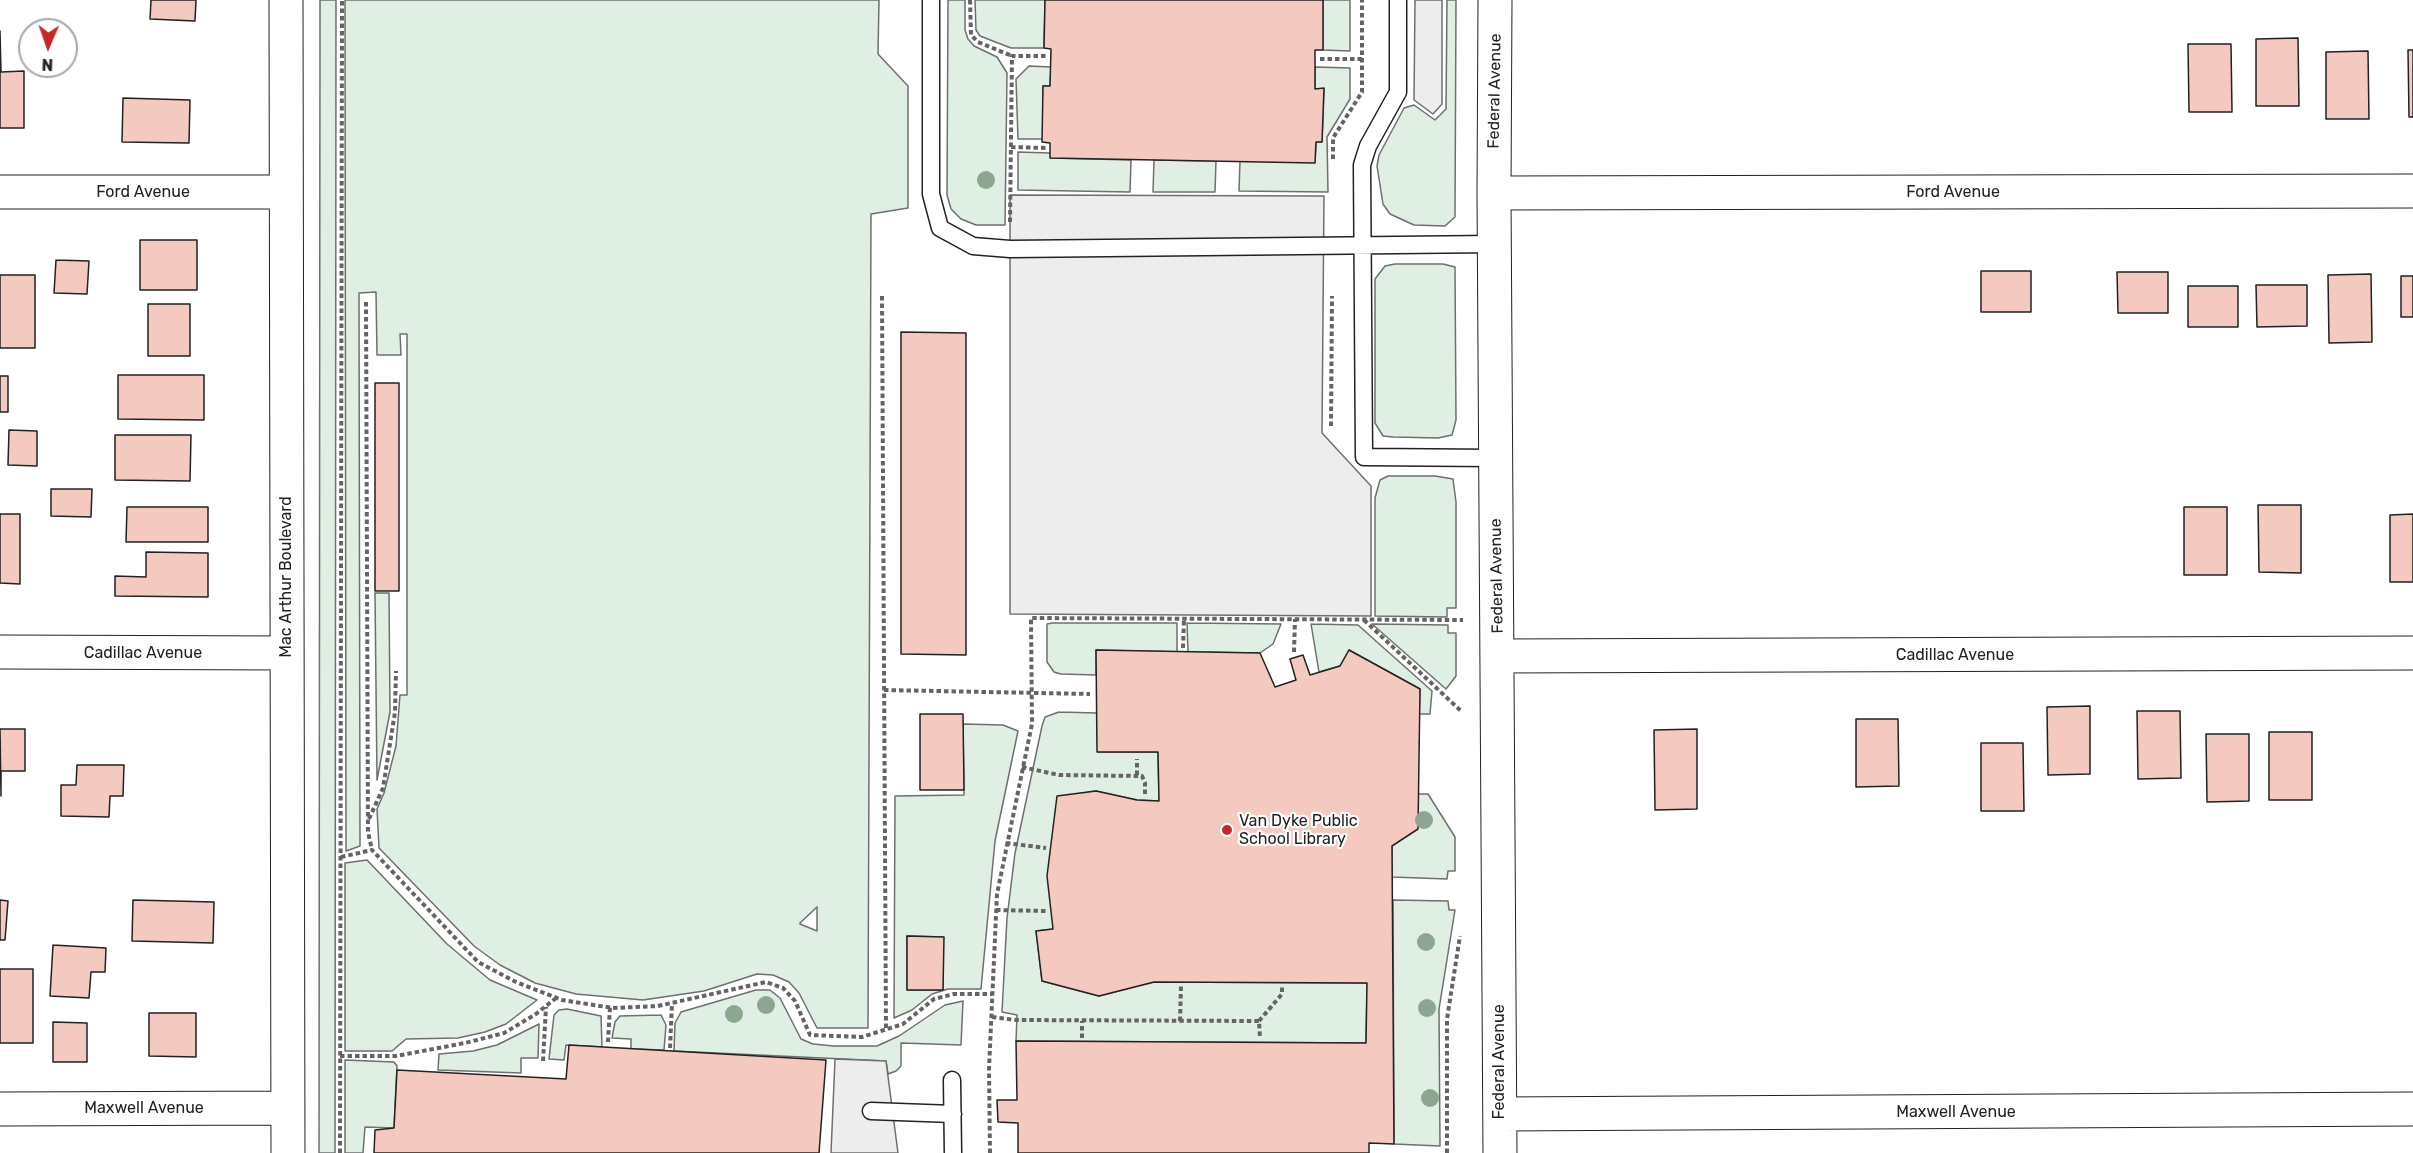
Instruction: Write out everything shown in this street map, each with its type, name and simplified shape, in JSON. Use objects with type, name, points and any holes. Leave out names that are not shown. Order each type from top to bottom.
[{"type":"street","name":"Mac Arthur Boulevard","points":[[286,0],[288,1153]]},
{"type":"street","name":"Federal Avenue","points":[[1496,0],[1494,244],[1500,1153]]},
{"type":"street","name":"Ford Avenue","points":[[1494,193],[2413,191]]},
{"type":"street","name":"Ford Avenue","points":[[0,192],[286,192]]},
{"type":"street","name":"Cadillac Avenue","points":[[0,652],[286,653]]},
{"type":"street","name":"Cadillac Avenue","points":[[1498,656],[2413,653]]},
{"type":"street","name":"Maxwell Avenue","points":[[0,1109],[288,1108]]},
{"type":"street","name":"Maxwell Avenue","points":[[1500,1114],[2413,1109]]},
{"type":"lane","points":[[931,0],[931,194],[940,228],[973,246],[1010,249],[1494,244]]},
{"type":"lane","points":[[1398,0],[1398,92],[1368,146],[1362,165],[1364,457],[1496,459]]},
{"type":"lane","points":[[952,1080],[953,1153]]},
{"type":"lane","points":[[871,1111],[953,1113]]},
{"type":"path","points":[[340,1153],[342,0]]},
{"type":"path","points":[[970,0],[971,34],[978,42],[1012,56],[1047,56]]},
{"type":"path","points":[[1010,249],[1012,56]]},
{"type":"path","points":[[1320,58],[1362,59]]},
{"type":"path","points":[[1011,147],[1046,148]]},
{"type":"path","points":[[882,296],[886,1031]]},
{"type":"path","points":[[366,302],[368,822],[372,850],[478,962],[516,982],[556,998],[610,1007],[672,1003],[766,982],[783,988],[795,1001],[810,1035],[862,1037],[903,1024],[934,999],[954,994],[992,994]]},
{"type":"path","points":[[990,1153],[992,994],[996,910],[1006,843],[1032,724],[1031,618],[1463,620]]},
{"type":"path","points":[[1183,648],[1184,619]]},
{"type":"path","points":[[1294,652],[1295,619]]},
{"type":"path","points":[[1363,620],[1464,714]]},
{"type":"path","points":[[368,822],[383,788],[395,712],[396,671]]},
{"type":"path","points":[[884,690],[1090,694]]},
{"type":"path","points":[[1137,759],[1137,776]]},
{"type":"path","points":[[1022,767],[1059,775],[1142,776],[1145,783],[1145,794]]},
{"type":"path","points":[[1006,843],[1046,848]]},
{"type":"path","points":[[340,858],[372,850]]},
{"type":"path","points":[[996,910],[1046,911]]},
{"type":"path","points":[[1180,1021],[1181,986]]},
{"type":"path","points":[[1260,1038],[1259,1021],[1282,994],[1282,986]]},
{"type":"path","points":[[340,1056],[396,1056],[504,1033],[556,998]]},
{"type":"path","points":[[670,1048],[672,1003]]},
{"type":"path","points":[[543,1060],[546,1006]]},
{"type":"path","points":[[608,1042],[610,1007]]},
{"type":"path","points":[[992,1017],[1016,1020],[1082,1021],[1259,1021]]},
{"type":"path","points":[[1082,1021],[1082,1038]]},
{"type":"green space","points":[[320,0],[336,0],[335,1153],[319,1153]]},
{"type":"green space","points":[[345,0],[879,0],[878,54],[908,86],[908,208],[871,214],[868,1028],[817,1028],[799,993],[789,982],[773,975],[757,974],[704,991],[643,1000],[576,994],[535,983],[500,965],[474,946],[379,848],[377,809],[384,793],[396,746],[400,695],[407,695],[407,334],[400,334],[401,355],[377,355],[376,292],[359,293],[360,846],[346,851]],"holes":[[[817,907],[817,931],[800,924]]]},
{"type":"green space","points":[[948,0],[965,0],[965,30],[968,39],[974,46],[997,57],[1007,73],[1005,225],[976,225],[961,219],[951,209],[947,195]]},
{"type":"green space","points":[[975,0],[1045,0],[1044,48],[1011,48],[980,36],[976,30]]},
{"type":"green space","points":[[1323,0],[1350,0],[1350,51],[1323,50]]},
{"type":"green space","points":[[1447,0],[1456,0],[1455,217],[1445,226],[1414,225],[1390,214],[1383,204],[1377,166],[1379,155],[1404,108],[1414,105],[1435,120],[1446,109]]},
{"type":"green space","points":[[1029,66],[1051,67],[1050,86],[1043,86],[1043,139],[1018,139],[1016,79]]},
{"type":"green space","points":[[1315,67],[1350,68],[1350,99],[1327,137],[1328,192],[1239,191],[1240,161],[1315,162],[1316,142],[1322,142],[1324,89],[1315,89]]},
{"type":"green space","points":[[1018,152],[1050,153],[1051,158],[1131,160],[1130,192],[1018,190]]},
{"type":"green space","points":[[1154,160],[1216,161],[1215,192],[1153,192]]},
{"type":"green space","points":[[1443,264],[1455,267],[1456,420],[1452,435],[1438,438],[1383,436],[1375,423],[1375,279],[1385,266]]},
{"type":"green space","points":[[1388,476],[1435,476],[1453,479],[1456,502],[1456,608],[1447,608],[1447,617],[1375,616],[1375,498],[1380,480]]},
{"type":"green space","points":[[375,593],[389,593],[390,712],[377,780]]},
{"type":"green space","points":[[1177,623],[1177,652],[1096,650],[1096,675],[1061,674],[1054,672],[1047,662],[1047,624]]},
{"type":"green space","points":[[1187,623],[1281,624],[1273,644],[1260,653],[1188,652]]},
{"type":"green space","points":[[1311,624],[1358,625],[1432,691],[1430,714],[1419,714],[1420,689],[1349,650],[1340,666],[1319,672]]},
{"type":"green space","points":[[1372,624],[1448,625],[1448,633],[1456,633],[1456,676],[1446,689]]},
{"type":"green space","points":[[1059,712],[1097,713],[1098,752],[1158,752],[1159,801],[1137,800],[1096,791],[1057,797],[1053,929],[1036,931],[1042,981],[1099,996],[1154,982],[1367,983],[1366,1043],[1016,1041],[1017,1015],[1002,1012],[1007,918],[1015,853],[1042,726],[1045,717]]},
{"type":"green space","points":[[963,724],[1003,725],[1018,731],[995,841],[981,989],[948,989],[932,994],[912,1010],[894,1018],[895,796],[964,795]],"holes":[[[907,936],[943,937],[943,990],[907,990]]]},
{"type":"green space","points":[[1418,794],[1428,794],[1455,837],[1455,871],[1448,871],[1447,879],[1392,877],[1392,846]]},
{"type":"green space","points":[[367,860],[447,944],[490,980],[537,1000],[506,1024],[485,1032],[458,1038],[406,1039],[392,1051],[345,1051],[345,863]]},
{"type":"green space","points":[[1393,900],[1448,901],[1449,910],[1455,910],[1439,1009],[1440,1146],[1394,1144]]},
{"type":"green space","points":[[756,990],[770,990],[780,998],[801,1039],[813,1044],[834,1046],[877,1046],[899,1036],[945,1005],[963,1001],[961,1045],[901,1043],[901,1066],[888,1074],[886,1061],[674,1051],[675,1023],[681,1012]]},
{"type":"green space","points":[[567,1009],[601,1016],[602,1047],[566,1045],[564,1060],[549,1059],[554,1015],[559,1010]]},
{"type":"green space","points":[[661,1015],[666,1025],[664,1050],[631,1049],[631,1039],[612,1038],[615,1022],[620,1016]]},
{"type":"green space","points":[[539,1024],[538,1058],[521,1058],[521,1073],[438,1070],[439,1054],[473,1051],[497,1045]]},
{"type":"green space","points":[[345,1060],[394,1062],[397,1066],[394,1128],[365,1127],[363,1153],[345,1153]]},
{"type":"shaded area","points":[[1415,0],[1442,0],[1442,104],[1433,114],[1414,100]]},
{"type":"shaded area","points":[[1010,195],[1324,196],[1322,433],[1371,486],[1371,616],[1010,614]]},
{"type":"shaded area","points":[[835,1059],[886,1061],[898,1153],[831,1153]]},
{"type":"building","points":[[151,0],[196,0],[195,21],[150,19]]},
{"type":"building","points":[[1045,0],[1323,0],[1323,50],[1315,50],[1315,89],[1324,88],[1322,142],[1316,142],[1315,163],[1050,158],[1050,143],[1042,142],[1043,86],[1050,86],[1051,49],[1044,48]]},
{"type":"building","points":[[0,31],[1,72],[18,71],[18,78],[24,78],[24,128],[0,128]]},
{"type":"building","points":[[2298,38],[2299,106],[2256,106],[2256,39]]},
{"type":"building","points":[[2188,44],[2231,44],[2232,112],[2189,112]]},
{"type":"building","points":[[2408,50],[2413,50],[2413,117],[2409,117]]},
{"type":"building","points":[[2368,51],[2369,119],[2326,119],[2326,52]]},
{"type":"building","points":[[123,98],[190,100],[189,143],[122,142]]},
{"type":"building","points":[[140,240],[197,240],[197,290],[140,290]]},
{"type":"building","points":[[56,260],[89,261],[87,294],[54,293]]},
{"type":"building","points":[[1981,271],[2031,271],[2031,312],[1981,312]]},
{"type":"building","points":[[2117,272],[2168,272],[2168,313],[2118,313]]},
{"type":"building","points":[[2371,274],[2372,342],[2329,343],[2328,275]]},
{"type":"building","points":[[0,275],[35,275],[35,348],[0,348]]},
{"type":"building","points":[[2401,276],[2413,276],[2413,317],[2401,317]]},
{"type":"building","points":[[2256,285],[2307,285],[2307,326],[2257,327]]},
{"type":"building","points":[[2188,286],[2238,286],[2238,327],[2188,327]]},
{"type":"building","points":[[148,304],[190,304],[190,356],[148,356]]},
{"type":"building","points":[[901,332],[966,333],[966,655],[901,654]]},
{"type":"building","points":[[118,375],[204,375],[204,420],[118,419]]},
{"type":"building","points":[[0,376],[8,376],[8,412],[0,412]]},
{"type":"building","points":[[375,383],[399,383],[399,591],[375,591]]},
{"type":"building","points":[[9,430],[37,431],[37,466],[8,465]]},
{"type":"building","points":[[115,435],[191,435],[190,481],[115,480]]},
{"type":"building","points":[[51,489],[92,489],[91,517],[51,516]]},
{"type":"building","points":[[2258,505],[2301,505],[2301,573],[2259,572]]},
{"type":"building","points":[[127,507],[208,507],[208,542],[126,542]]},
{"type":"building","points":[[2184,507],[2227,507],[2227,575],[2184,575]]},
{"type":"building","points":[[0,514],[20,514],[20,584],[0,583]]},
{"type":"building","points":[[2413,514],[2413,582],[2390,582],[2390,515]]},
{"type":"building","points":[[146,552],[208,553],[208,597],[115,596],[115,576],[146,577]]},
{"type":"building","points":[[1096,650],[1260,653],[1275,687],[1296,680],[1290,659],[1303,655],[1310,675],[1340,666],[1349,650],[1420,689],[1418,829],[1392,846],[1394,1144],[1369,1143],[1369,1153],[1018,1153],[1018,1123],[998,1122],[997,1100],[1017,1100],[1016,1041],[1366,1043],[1367,983],[1154,982],[1099,996],[1042,981],[1036,931],[1053,929],[1047,876],[1057,796],[1096,791],[1137,800],[1159,801],[1158,752],[1097,752]]},
{"type":"building","points":[[2090,706],[2090,774],[2048,775],[2047,707]]},
{"type":"building","points":[[2137,711],[2180,711],[2181,778],[2138,779]]},
{"type":"building","points":[[920,714],[963,714],[964,790],[920,790]]},
{"type":"building","points":[[1856,719],[1898,719],[1899,786],[1856,787]]},
{"type":"building","points":[[0,729],[25,729],[25,771],[1,771],[1,796]]},
{"type":"building","points":[[1697,729],[1697,809],[1655,810],[1654,730]]},
{"type":"building","points":[[2269,732],[2312,732],[2312,800],[2269,800]]},
{"type":"building","points":[[2206,734],[2249,734],[2249,801],[2207,802]]},
{"type":"building","points":[[1981,743],[2023,743],[2024,811],[1981,811]]},
{"type":"building","points":[[77,765],[124,765],[123,796],[110,796],[109,817],[61,816],[61,785],[76,785]]},
{"type":"building","points":[[0,900],[8,901],[5,940],[0,940]]},
{"type":"building","points":[[133,900],[214,902],[213,943],[132,941]]},
{"type":"building","points":[[907,936],[944,937],[943,990],[907,990]]},
{"type":"building","points":[[53,945],[106,948],[105,972],[91,972],[89,998],[50,996]]},
{"type":"building","points":[[0,969],[33,969],[33,1043],[0,1043]]},
{"type":"building","points":[[149,1013],[196,1013],[196,1057],[149,1056]]},
{"type":"building","points":[[53,1022],[87,1023],[87,1062],[53,1062]]},
{"type":"building","points":[[569,1045],[826,1060],[819,1153],[374,1153],[375,1130],[394,1128],[397,1070],[566,1079]]},
{"type":"place","name":"Van Dyke Public School Library","points":[[1227,830]]}]
